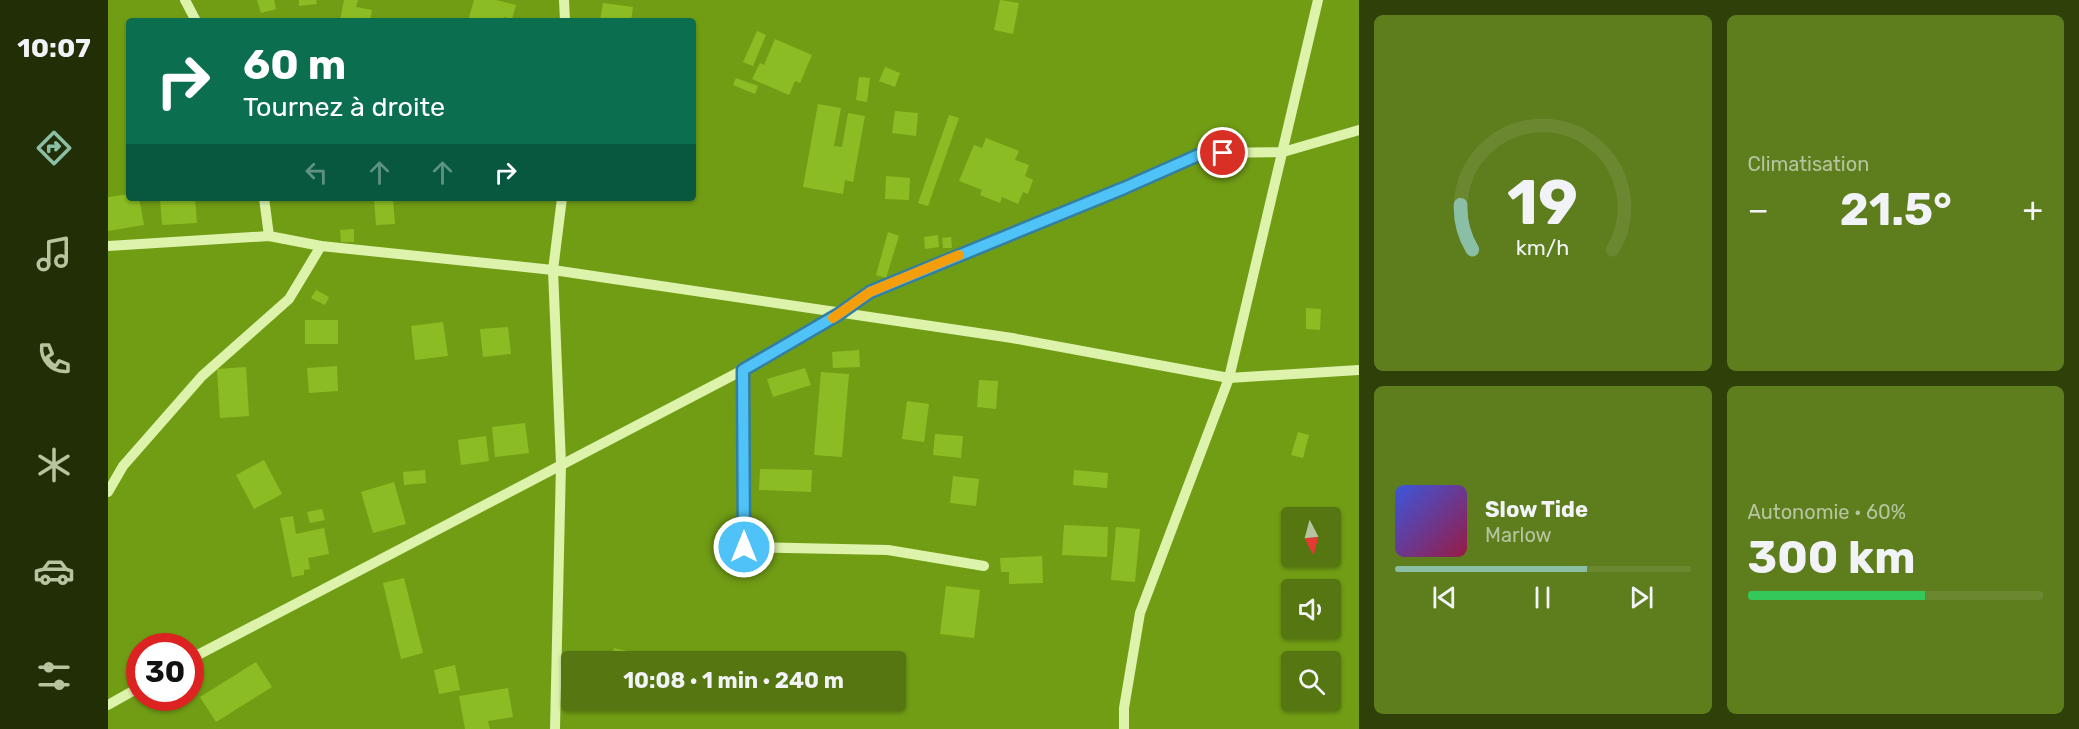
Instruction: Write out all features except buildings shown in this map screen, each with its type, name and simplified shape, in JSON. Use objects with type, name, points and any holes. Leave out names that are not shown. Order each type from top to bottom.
[{"type":"street","points":[[185,0],[194,18]]},
{"type":"street","points":[[564,0],[565,18]]},
{"type":"street","points":[[1124,729],[1124,708],[1140,613],[1229,378],[1318,0]]},
{"type":"street","points":[[204,652],[743,370],[839,314],[870,292],[1124,188],[1203,153],[1283,152],[1359,130]]},
{"type":"street","points":[[264,201],[269,236]]},
{"type":"street","points":[[555,729],[561,464],[553,270],[562,201]]},
{"type":"street","points":[[108,246],[269,236],[321,246],[553,270],[1012,338],[1229,378],[1359,370]]},
{"type":"street","points":[[108,492],[123,466],[202,376],[254,328],[290,299],[321,246]]},
{"type":"street","points":[[743,370],[744,547],[888,550],[984,566]]},
{"type":"street","points":[[108,705],[126,695]]},
{"type":"slow traffic","points":[[833,318],[870,292],[959,255]]},
{"type":"route","points":[[744,547],[743,370],[839,314],[870,292],[1124,188],[1203,153],[1223,153]]}]
